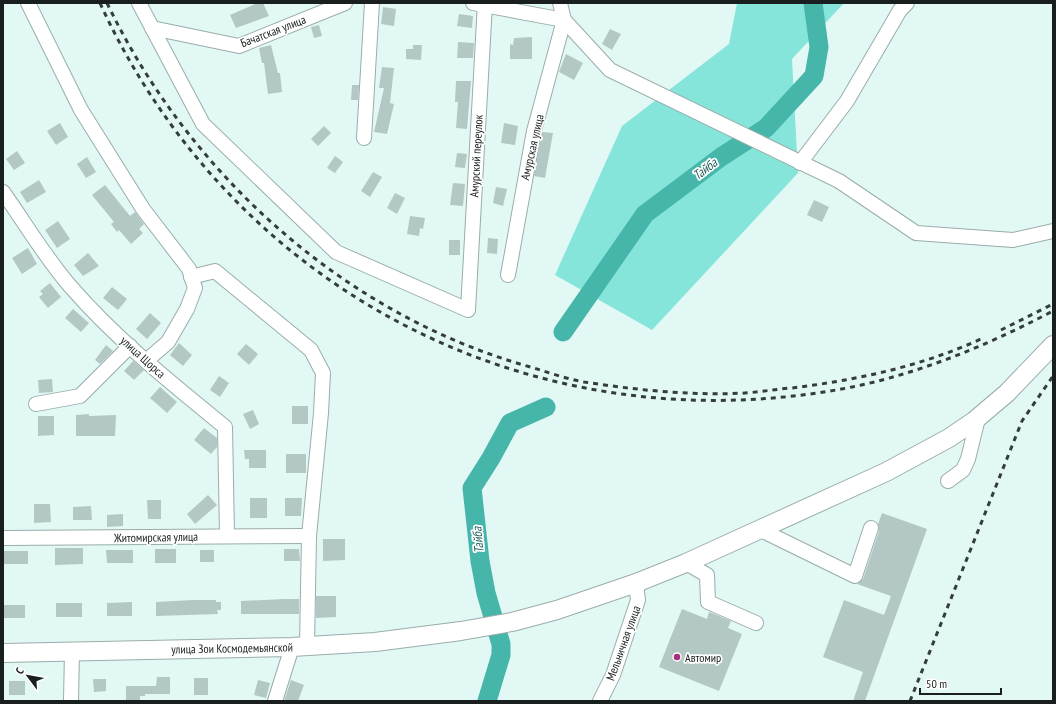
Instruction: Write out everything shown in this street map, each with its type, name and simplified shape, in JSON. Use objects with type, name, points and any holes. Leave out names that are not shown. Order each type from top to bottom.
[{"type":"main road","name":"улица Зои Космодемьянской","points":[[3,652],[299,646],[375,642],[461,631],[512,622],[557,610],[686,564],[759,529],[886,472],[949,438],[978,418],[1007,393],[1053,345]]},
{"type":"street","points":[[28,3],[81,110],[143,209],[189,269],[195,288],[187,309],[168,342],[146,361]]},
{"type":"street","points":[[139,3],[152,28]]},
{"type":"street","name":"Бачатская улица","points":[[152,28],[239,46],[345,3]]},
{"type":"street","points":[[364,138],[372,3]]},
{"type":"street","points":[[481,3],[564,20]]},
{"type":"street","name":"Амурский переулок","points":[[152,28],[203,124],[336,252],[468,310],[481,3]]},
{"type":"street","points":[[560,3],[564,20],[610,70],[800,164],[839,181],[916,233],[1013,240],[1053,231]]},
{"type":"street","points":[[800,164],[847,101],[900,10],[907,3]]},
{"type":"street","name":"Амурская улица","points":[[508,275],[534,131],[564,20]]},
{"type":"street","name":"улица Щорса","points":[[3,192],[70,285],[146,361],[225,427],[227,536]]},
{"type":"street","points":[[191,277],[215,271],[311,350],[322,373],[321,413],[299,646],[274,701]]},
{"type":"street","points":[[36,404],[80,396],[130,346]]},
{"type":"street","points":[[948,481],[963,470],[968,458],[978,418]]},
{"type":"street","points":[[759,529],[855,576],[871,528]]},
{"type":"street","name":"Житомирская улица","points":[[3,538],[309,536]]},
{"type":"street","points":[[686,564],[707,575],[708,602],[756,623]]},
{"type":"street","name":"Мельничная улица","points":[[600,701],[613,675],[638,600],[636,583]]},
{"type":"street","points":[[71,701],[72,651]]},
{"type":"shaded area","points":[[737,3],[844,3],[792,59],[798,173],[652,330],[555,275],[622,126],[729,44]]},
{"type":"building","points":[[258,3],[263,3],[269,16],[236,28],[230,15]]},
{"type":"building","points":[[383,7],[396,9],[394,26],[381,24]]},
{"type":"building","points":[[459,14],[473,16],[472,28],[457,26]]},
{"type":"building","points":[[319,25],[322,36],[314,38],[311,27]]},
{"type":"building","points":[[610,29],[621,34],[612,50],[602,44]]},
{"type":"building","points":[[532,37],[532,59],[510,59],[510,44],[513,45],[514,38]]},
{"type":"building","points":[[458,42],[474,43],[473,58],[457,58]]},
{"type":"building","points":[[271,45],[278,73],[280,73],[282,92],[268,94],[264,63],[262,63],[259,48]]},
{"type":"building","points":[[413,45],[422,45],[421,60],[406,59],[406,49],[413,49]]},
{"type":"building","points":[[566,54],[583,63],[574,80],[559,72]]},
{"type":"building","points":[[382,67],[394,68],[390,103],[394,104],[387,134],[374,132],[384,88],[379,88]]},
{"type":"building","points":[[456,81],[471,81],[467,129],[456,128],[458,102],[455,102]]},
{"type":"building","points":[[352,85],[359,85],[358,100],[351,100]]},
{"type":"building","points":[[60,123],[68,137],[56,145],[47,131]]},
{"type":"building","points":[[504,123],[518,126],[515,145],[501,143]]},
{"type":"building","points":[[324,126],[331,133],[318,146],[311,139]]},
{"type":"building","points":[[542,132],[553,133],[545,178],[534,176]]},
{"type":"building","points":[[17,151],[25,163],[14,170],[6,159]]},
{"type":"building","points":[[457,153],[467,154],[465,168],[455,167]]},
{"type":"building","points":[[335,156],[343,162],[335,173],[327,168]]},
{"type":"building","points":[[87,157],[96,172],[86,178],[77,164]]},
{"type":"building","points":[[373,172],[382,177],[370,197],[361,191]]},
{"type":"building","points":[[39,180],[46,192],[27,203],[20,192]]},
{"type":"building","points":[[453,183],[465,184],[463,206],[450,205]]},
{"type":"building","points":[[105,185],[130,216],[135,212],[144,224],[139,229],[143,233],[131,244],[119,230],[117,232],[111,224],[114,222],[92,195]]},
{"type":"building","points":[[496,187],[507,189],[503,206],[493,203]]},
{"type":"building","points":[[395,193],[405,198],[397,214],[387,208]]},
{"type":"building","points":[[814,200],[829,207],[822,222],[807,215]]},
{"type":"building","points":[[410,216],[425,218],[423,229],[420,228],[419,236],[407,234]]},
{"type":"building","points":[[58,221],[70,239],[57,248],[45,230]]},
{"type":"building","points":[[488,238],[498,239],[497,254],[487,253]]},
{"type":"building","points":[[449,240],[460,240],[460,255],[449,255]]},
{"type":"building","points":[[28,248],[37,264],[22,274],[12,258]]},
{"type":"building","points":[[88,253],[99,266],[83,276],[74,265]]},
{"type":"building","points":[[50,283],[61,297],[48,308],[39,297],[43,294],[40,291]]},
{"type":"building","points":[[112,287],[127,299],[118,310],[103,298]]},
{"type":"building","points":[[73,309],[89,323],[81,332],[65,318]]},
{"type":"building","points":[[150,313],[161,323],[147,339],[136,329]]},
{"type":"building","points":[[179,343],[192,355],[183,366],[170,355]]},
{"type":"building","points":[[246,344],[258,354],[249,365],[237,354]]},
{"type":"building","points":[[106,345],[113,351],[100,364],[95,360]]},
{"type":"building","points":[[133,361],[144,370],[134,380],[124,371]]},
{"type":"building","points":[[219,376],[229,383],[220,397],[210,390]]},
{"type":"building","points":[[52,379],[53,392],[39,393],[38,380]]},
{"type":"building","points":[[160,387],[177,402],[167,413],[150,398]]},
{"type":"building","points":[[292,406],[308,406],[308,424],[292,424]]},
{"type":"building","points":[[253,410],[259,424],[250,429],[243,414]]},
{"type":"building","points":[[89,414],[89,416],[116,415],[115,436],[76,436],[76,415]]},
{"type":"building","points":[[38,416],[54,416],[54,435],[38,436]]},
{"type":"building","points":[[204,428],[217,438],[217,447],[211,454],[194,440]]},
{"type":"building","points":[[244,450],[266,450],[266,468],[249,468],[249,459],[245,459]]},
{"type":"building","points":[[286,454],[306,454],[306,473],[286,473]]},
{"type":"building","points":[[208,495],[217,505],[195,524],[187,514]]},
{"type":"building","points":[[250,498],[267,498],[267,518],[250,518]]},
{"type":"building","points":[[285,498],[302,498],[301,516],[285,516]]},
{"type":"building","points":[[147,500],[161,500],[161,519],[148,519]]},
{"type":"building","points":[[34,504],[50,504],[51,522],[34,523]]},
{"type":"building","points":[[91,506],[92,520],[73,520],[73,507]]},
{"type":"building","points":[[882,513],[927,529],[865,701],[853,701],[863,672],[823,657],[844,600],[884,615],[891,596],[857,584],[863,579],[879,531],[878,524]]},
{"type":"building","points":[[123,514],[123,526],[107,527],[107,515]]},
{"type":"building","points":[[323,539],[345,539],[345,560],[323,561]]},
{"type":"building","points":[[55,548],[83,548],[83,564],[55,565]]},
{"type":"building","points":[[155,549],[176,549],[176,563],[155,563]]},
{"type":"building","points":[[284,549],[299,549],[300,561],[284,561]]},
{"type":"building","points":[[106,550],[133,550],[133,563],[107,563]]},
{"type":"building","points":[[200,550],[214,550],[214,562],[200,562]]},
{"type":"building","points":[[3,551],[28,551],[28,564],[3,564]]},
{"type":"building","points":[[316,596],[336,596],[336,617],[316,618]]},
{"type":"building","points":[[299,599],[299,614],[241,614],[241,601]]},
{"type":"building","points":[[216,600],[216,602],[221,602],[221,610],[217,610],[218,614],[156,616],[156,602]]},
{"type":"building","points":[[132,602],[132,616],[107,616],[107,603]]},
{"type":"building","points":[[56,603],[82,603],[82,617],[56,617]]},
{"type":"building","points":[[3,605],[25,605],[25,618],[3,618]]},
{"type":"building","points":[[682,609],[707,619],[709,612],[731,621],[728,628],[742,634],[719,691],[659,667]]},
{"type":"building","points":[[157,677],[170,677],[170,694],[145,694],[145,696],[140,696],[140,700],[126,700],[126,686],[156,686]]},
{"type":"building","points":[[194,678],[208,678],[208,695],[194,695]]},
{"type":"building","points":[[93,679],[106,679],[106,691],[94,692]]},
{"type":"building","points":[[258,680],[270,683],[266,698],[254,695]]},
{"type":"building","points":[[291,680],[304,685],[298,701],[284,701]]},
{"type":"building","points":[[9,681],[25,681],[25,695],[9,695]]},
{"type":"waterway","name":"Тайба","points":[[563,332],[645,214],[721,157],[766,128],[814,76],[819,47],[813,3]]},
{"type":"waterway","name":"Тайба","points":[[487,701],[501,655],[501,644],[486,593],[480,561],[472,488],[491,458],[510,423],[546,407]]},
{"type":"railway","points":[[100,3],[157,105],[229,193],[312,267],[406,326],[508,368],[617,393],[731,400],[847,388],[900,375],[953,357],[978,347],[1053,311]]},
{"type":"railway","points":[[107,3],[142,66],[182,126],[229,181],[282,231],[339,276],[400,314],[465,345],[552,374],[584,382],[664,392],[725,394],[751,393],[816,385],[865,376],[913,364],[960,348],[983,338]]},
{"type":"railway","points":[[1001,330],[1053,304]]},
{"type":"railway","points":[[910,701],[1022,421],[1053,376]]},
{"type":"place","name":"Автомир","points":[[677,657]]}]
